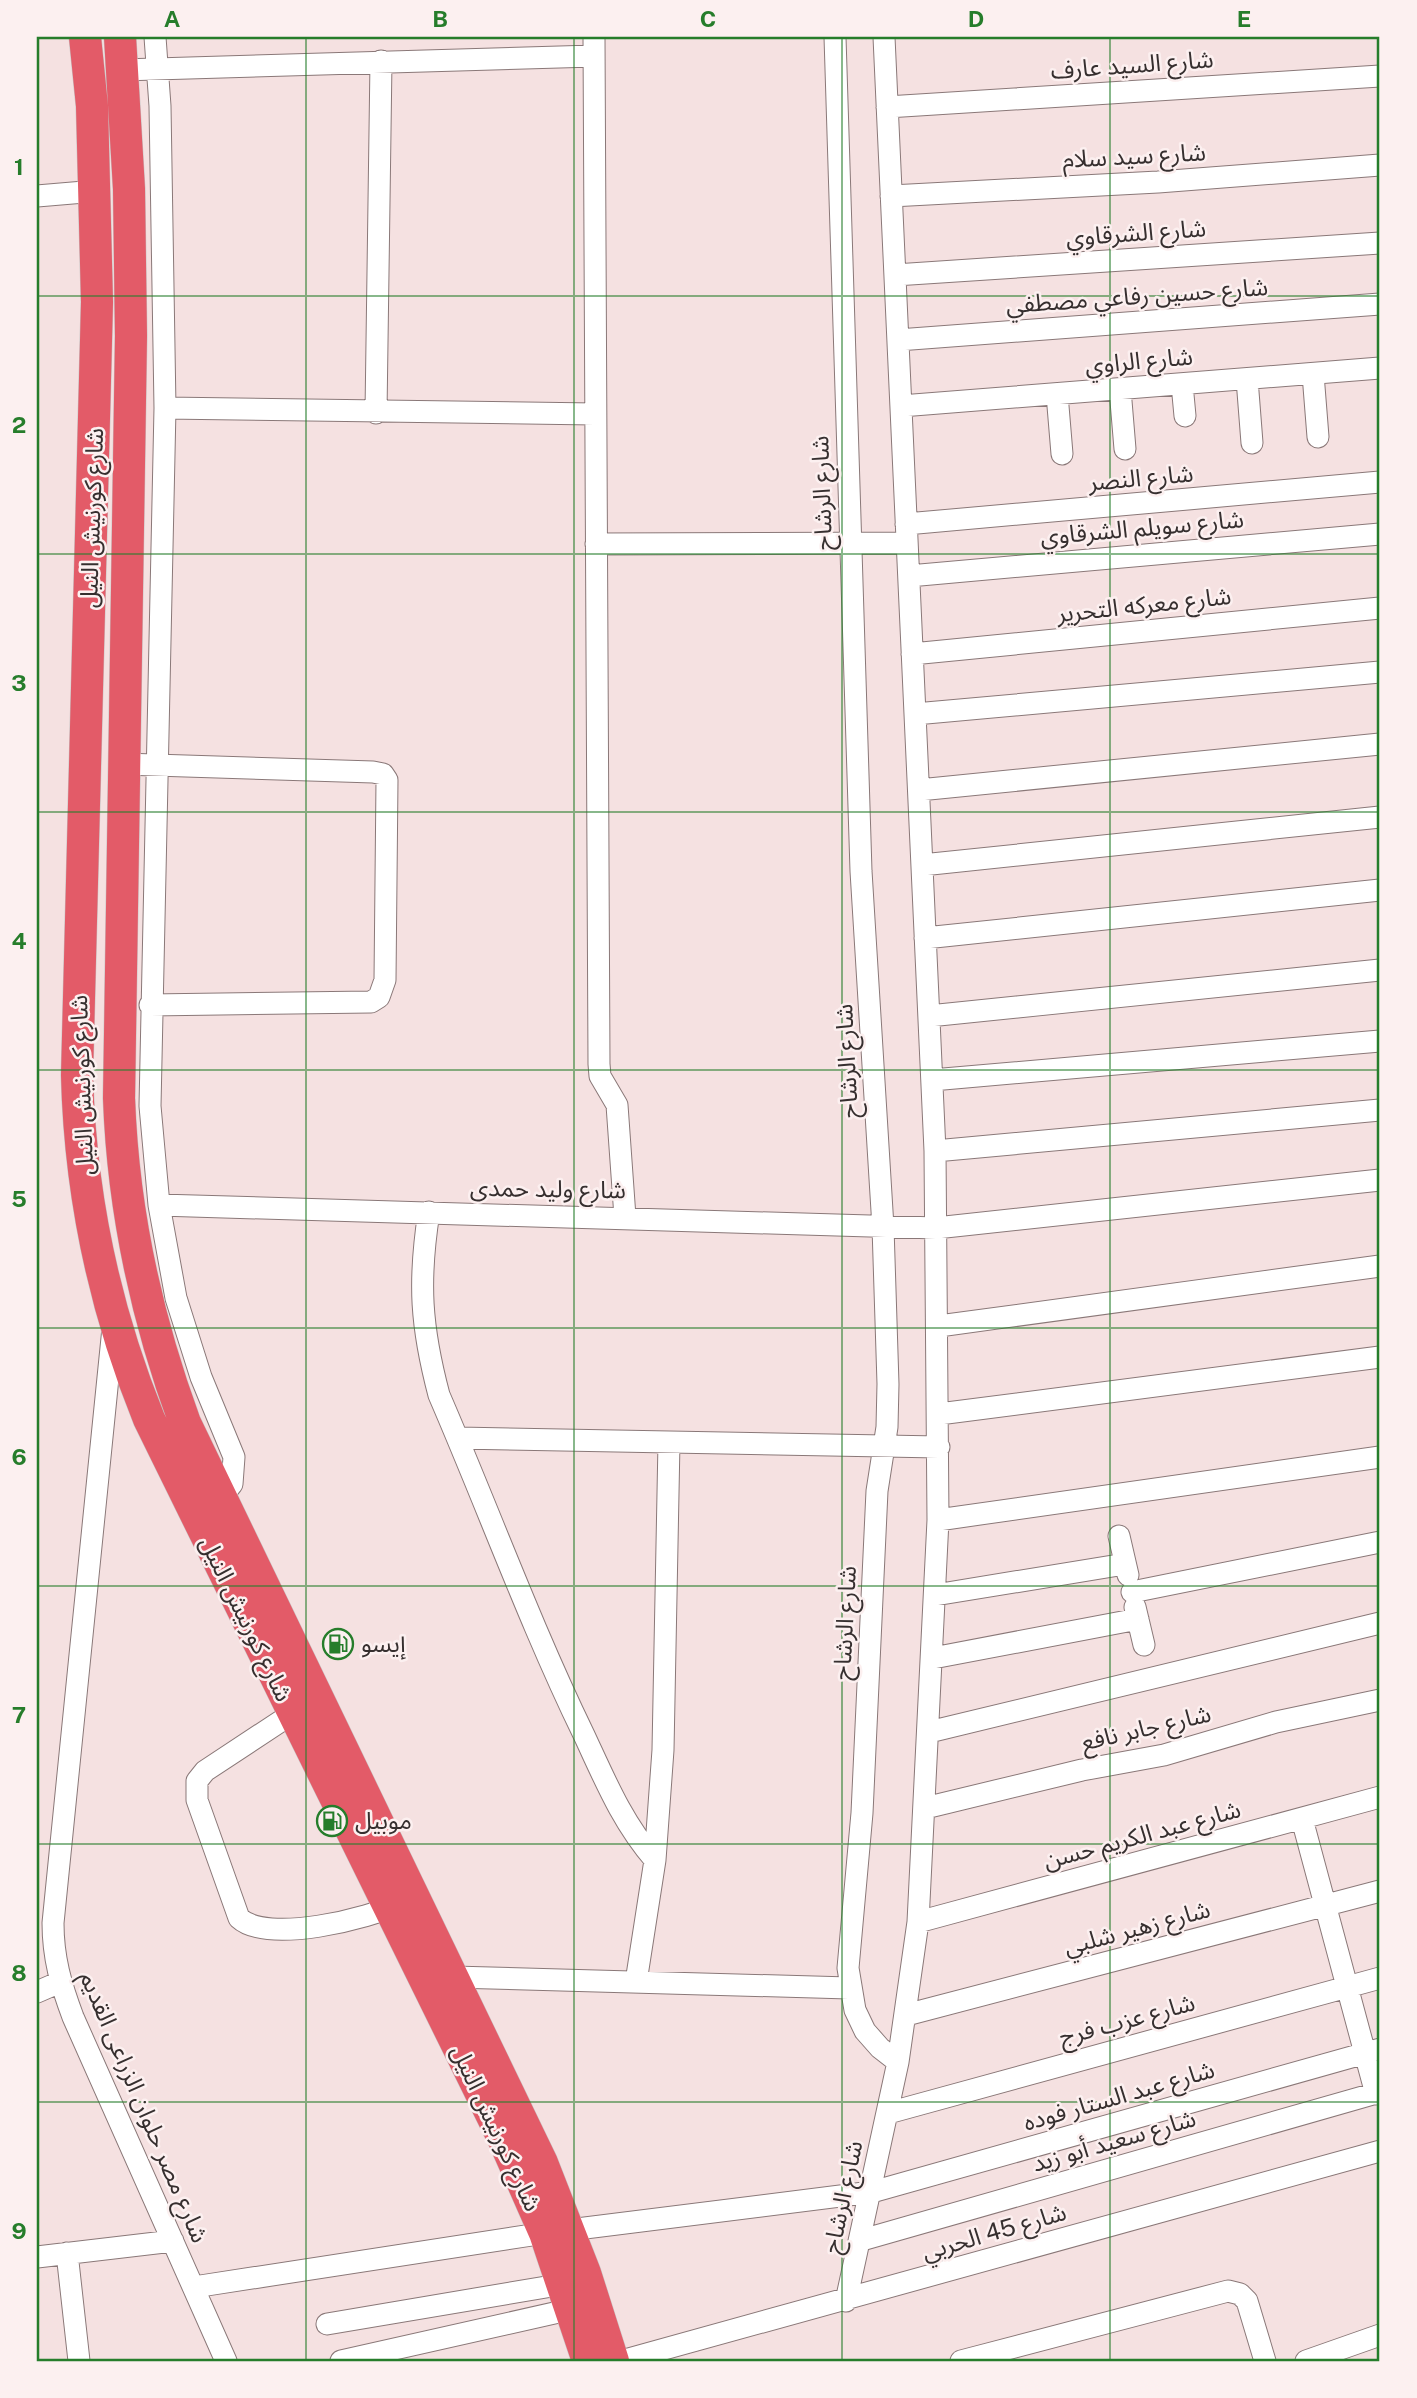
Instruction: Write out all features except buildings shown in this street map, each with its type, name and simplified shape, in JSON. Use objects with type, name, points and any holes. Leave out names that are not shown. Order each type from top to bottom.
[{"type":"highway","name":"شارع كورنيش النيل","points":[[85,37],[96,191],[96,398],[77,1074],[85,1187],[100,1273],[136,1387],[163,1451],[293,1713],[402,1903],[453,1977],[537,2151],[557,2232],[568,2297],[588,2361]]},
{"type":"highway","name":"شارع كورنيش النيل","points":[[120,37],[129,189],[131,335],[122,764],[119,1097],[127,1204],[144,1294],[185,1423],[402,1903],[504,2140],[557,2232],[613,2361]]},
{"type":"highway","points":[[96,191],[129,189]]},
{"type":"street","points":[[155,37],[158,68],[165,408],[150,1005],[150,1106],[166,1253],[188,1341],[234,1457],[232,1484],[220,1499]]},
{"type":"street","name":"شارع الرشاح","points":[[835,37],[861,871],[883,1227],[888,1384],[885,1446],[877,1491],[862,1813],[848,1968],[849,1988],[865,2031],[880,2048],[898,2062]]},
{"type":"street","name":"شارع الرشاح","points":[[846,2301],[862,2240],[898,2062],[918,1922],[938,1520],[939,1326],[935,1152],[884,37]]},
{"type":"street","points":[[122,70],[381,61],[594,46],[599,1064],[600,1076],[617,1105],[625,1217]]},
{"type":"street","points":[[376,413],[381,61]]},
{"type":"street","name":"شارع السيد عارف","points":[[887,107],[1380,76]]},
{"type":"street","name":"شارع سيد سلام","points":[[891,196],[1158,182],[1380,165]]},
{"type":"street","points":[[37,196],[96,191]]},
{"type":"street","name":"شارع الشرقاوي","points":[[895,275],[1380,243]]},
{"type":"street","name":"شارع حسين رفاعي مصطفي","points":[[898,340],[1380,304]]},
{"type":"street","name":"شارع الراوي","points":[[901,407],[1380,368]]},
{"type":"street","points":[[1313,374],[1318,437]]},
{"type":"street","points":[[1247,379],[1252,443]]},
{"type":"street","points":[[1182,384],[1185,416]]},
{"type":"street","points":[[1120,389],[1125,449]]},
{"type":"street","points":[[1056,394],[1062,454]]},
{"type":"street","points":[[165,408],[595,414]]},
{"type":"street","name":"شارع النصر","points":[[596,544],[849,544],[907,533],[1380,482]]},
{"type":"street","name":"شارع سويلم الشرقاوي","points":[[909,576],[1380,534]]},
{"type":"street","name":"شارع معركه التحرير","points":[[912,654],[1380,608]]},
{"type":"street","points":[[915,714],[1380,671]]},
{"type":"street","points":[[919,790],[1380,744]]},
{"type":"street","points":[[122,764],[383,774],[387,780],[385,980],[379,997],[371,1002],[150,1005]]},
{"type":"street","points":[[922,865],[1380,817]]},
{"type":"street","points":[[925,938],[1380,890]]},
{"type":"street","points":[[929,1016],[1380,970]]},
{"type":"street","points":[[932,1080],[1380,1041]]},
{"type":"street","points":[[935,1152],[1380,1110]]},
{"type":"street","name":"شارع وليد حمدى","points":[[159,1205],[936,1228],[1380,1180]]},
{"type":"street","points":[[429,1212],[422,1258],[422,1316],[427,1350],[439,1395],[561,1688],[614,1802],[632,1833],[654,1860]]},
{"type":"street","points":[[939,1326],[1380,1266]]},
{"type":"street","name":"شارع مصر حلوان الزراعى القديم","points":[[113,1321],[53,1923],[53,1953],[60,1982],[226,2361]]},
{"type":"street","points":[[939,1414],[1380,1357]]},
{"type":"street","points":[[458,1438],[939,1447]]},
{"type":"street","points":[[635,1982],[654,1860],[663,1750],[669,1442]]},
{"type":"street","points":[[938,1520],[1380,1457]]},
{"type":"street","points":[[1119,1536],[1144,1645]]},
{"type":"street","points":[[1132,1592],[1380,1542]]},
{"type":"street","points":[[935,1595],[1125,1563]]},
{"type":"street","points":[[933,1658],[1138,1619]]},
{"type":"street","points":[[929,1732],[1380,1623]]},
{"type":"street","name":"شارع جابر نافع","points":[[925,1808],[1089,1768],[1164,1755],[1276,1721],[1380,1700]]},
{"type":"street","points":[[293,1713],[205,1771],[195,1787],[197,1800],[239,1918],[252,1926],[296,1928],[340,1922],[402,1903]]},
{"type":"street","name":"شارع عبد الكريم حسن","points":[[918,1922],[1380,1797]]},
{"type":"street","points":[[1302,1819],[1347,1987],[1373,2052],[1378,2093]]},
{"type":"street","name":"شارع زهير شلبي","points":[[906,2015],[1380,1891]]},
{"type":"street","points":[[453,1977],[849,1988]]},
{"type":"street","name":"شارع عزب فرج","points":[[888,2113],[1380,1978]]},
{"type":"street","points":[[37,1992],[60,1982]]},
{"type":"street","name":"شارع عبد الستار فوده","points":[[194,2287],[557,2232],[872,2192],[1373,2052]]},
{"type":"street","name":"شارع سعيد أبو زيد","points":[[862,2240],[1378,2093]]},
{"type":"street","name":"شارع 45 الحربي","points":[[621,2361],[846,2301],[1380,2151]]},
{"type":"street","points":[[37,2256],[173,2241]]},
{"type":"street","points":[[67,2253],[79,2361]]},
{"type":"street","points":[[961,2361],[1228,2291],[1240,2294],[1247,2301],[1265,2361]]},
{"type":"street","points":[[327,2324],[568,2297]]},
{"type":"street","points":[[341,2361],[381,2357],[568,2297]]},
{"type":"street","points":[[1306,2361],[1380,2335]]},
{"type":"place","name":"إيسو","points":[[338,1644]]},
{"type":"place","name":"موبيل","points":[[332,1821]]}]
